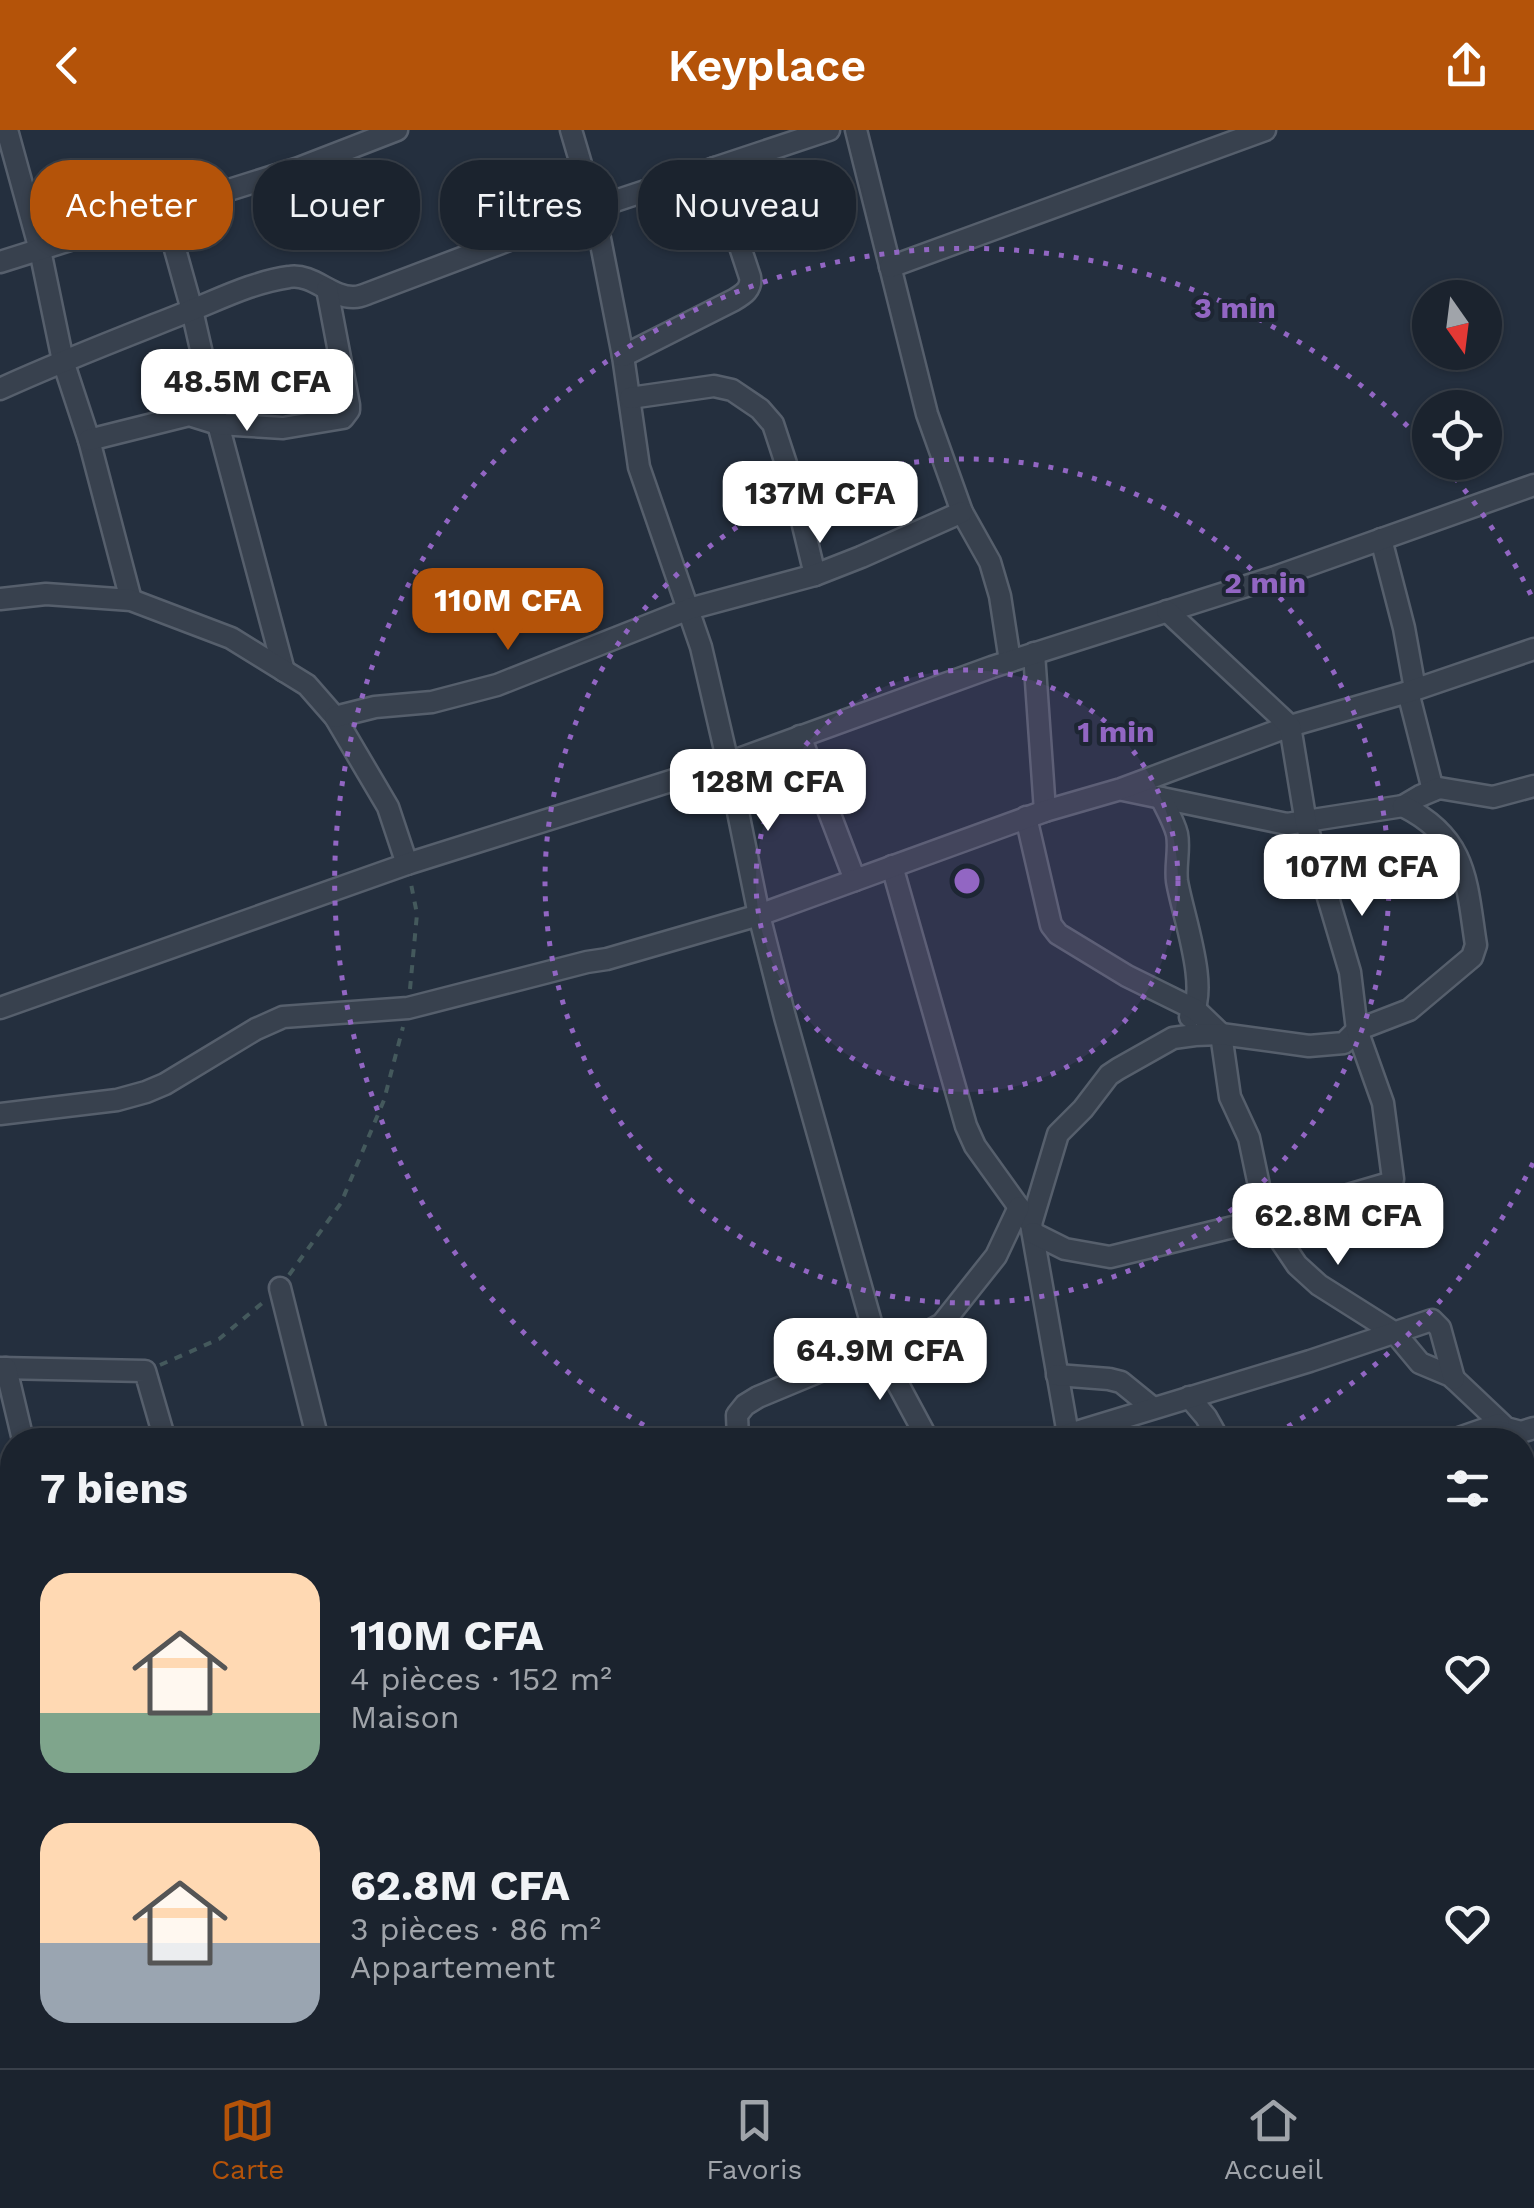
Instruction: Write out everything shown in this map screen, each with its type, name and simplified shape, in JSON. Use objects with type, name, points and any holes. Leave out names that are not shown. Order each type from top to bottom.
[{"type":"street","points":[[7,130],[30,214]]},
{"type":"street","points":[[233,189],[396,130]]},
{"type":"street","points":[[571,130],[580,160]]},
{"type":"street","points":[[738,160],[829,130]]},
{"type":"street","points":[[856,130],[927,414],[962,512],[990,562],[1000,596],[1010,661]]},
{"type":"street","points":[[890,267],[1265,130]]},
{"type":"street","points":[[0,262],[40,250],[63,360],[89,440],[131,600]]},
{"type":"street","points":[[175,250],[284,671]]},
{"type":"street","points":[[0,390],[63,360],[216,299],[291,276],[304,277],[354,298],[483,250]]},
{"type":"street","points":[[602,250],[639,467],[701,647],[759,915],[878,1346],[919,1428]]},
{"type":"street","points":[[623,356],[746,292],[750,276],[741,250]]},
{"type":"street","points":[[89,440],[189,415],[218,424],[283,428],[333,421],[347,414],[349,404],[327,288]]},
{"type":"street","points":[[630,398],[714,386],[732,390],[760,409],[773,424],[789,472],[815,575]]},
{"type":"street","points":[[0,1008],[408,864],[728,763],[1010,661],[1275,577],[1534,485]]},
{"type":"street","points":[[336,718],[375,708],[432,702],[497,684],[688,609],[815,575],[962,512]]},
{"type":"street","points":[[1381,539],[1404,628],[1432,790]]},
{"type":"street","points":[[0,599],[46,594],[131,600],[231,638],[307,685],[336,718],[388,807],[408,864]]},
{"type":"street","points":[[892,866],[974,1146],[1028,1221],[1065,1249],[1110,1257],[1266,1219],[1393,1180],[1383,1103],[1357,1030],[1346,959],[1306,822],[1290,726],[1168,611]]},
{"type":"street","points":[[0,1114],[116,1100],[146,1092],[256,1029],[283,1018],[408,1008],[607,960],[759,915],[1036,814],[1120,790],[1290,726],[1534,649]]},
{"type":"street","points":[[1034,654],[1036,814],[1051,924],[1058,934],[1127,976],[1196,1010],[1221,1034],[1230,1097],[1249,1138],[1266,1219],[1297,1265],[1318,1285],[1395,1332],[1417,1360],[1454,1379],[1507,1428]]},
{"type":"street","points":[[800,736],[855,880]]},
{"type":"street","points":[[1120,790],[1267,821],[1306,822],[1403,806],[1432,790],[1445,788],[1493,798],[1534,786]]},
{"type":"street","points":[[738,1428],[737,1415],[745,1405],[878,1346],[928,1332],[942,1324],[1028,1221],[1063,1127],[1109,1076],[1173,1038],[1196,1010],[1197,971],[1178,883],[1178,840],[1161,798]]},
{"type":"street","points":[[1173,1038],[1221,1034],[1319,1046],[1344,1042],[1357,1030],[1408,1010],[1472,958],[1476,950],[1464,869],[1434,825],[1403,806]]},
{"type":"street","points":[[1028,1221],[1057,1375],[1061,1428]]},
{"type":"street","points":[[280,1288],[315,1428]]},
{"type":"street","points":[[1092,1428],[1432,1320],[1440,1328],[1454,1379]]},
{"type":"street","points":[[20,1428],[3,1368],[146,1372],[162,1428]]},
{"type":"street","points":[[1057,1375],[1121,1382],[1153,1408]]},
{"type":"street","points":[[1189,1398],[1212,1428]]},
{"type":"street","points":[[1488,1428],[1499,1424]]},
{"type":"path","points":[[146,1372],[219,1339],[280,1288],[341,1204],[384,1100],[408,1008],[416,914],[408,864]]}]
